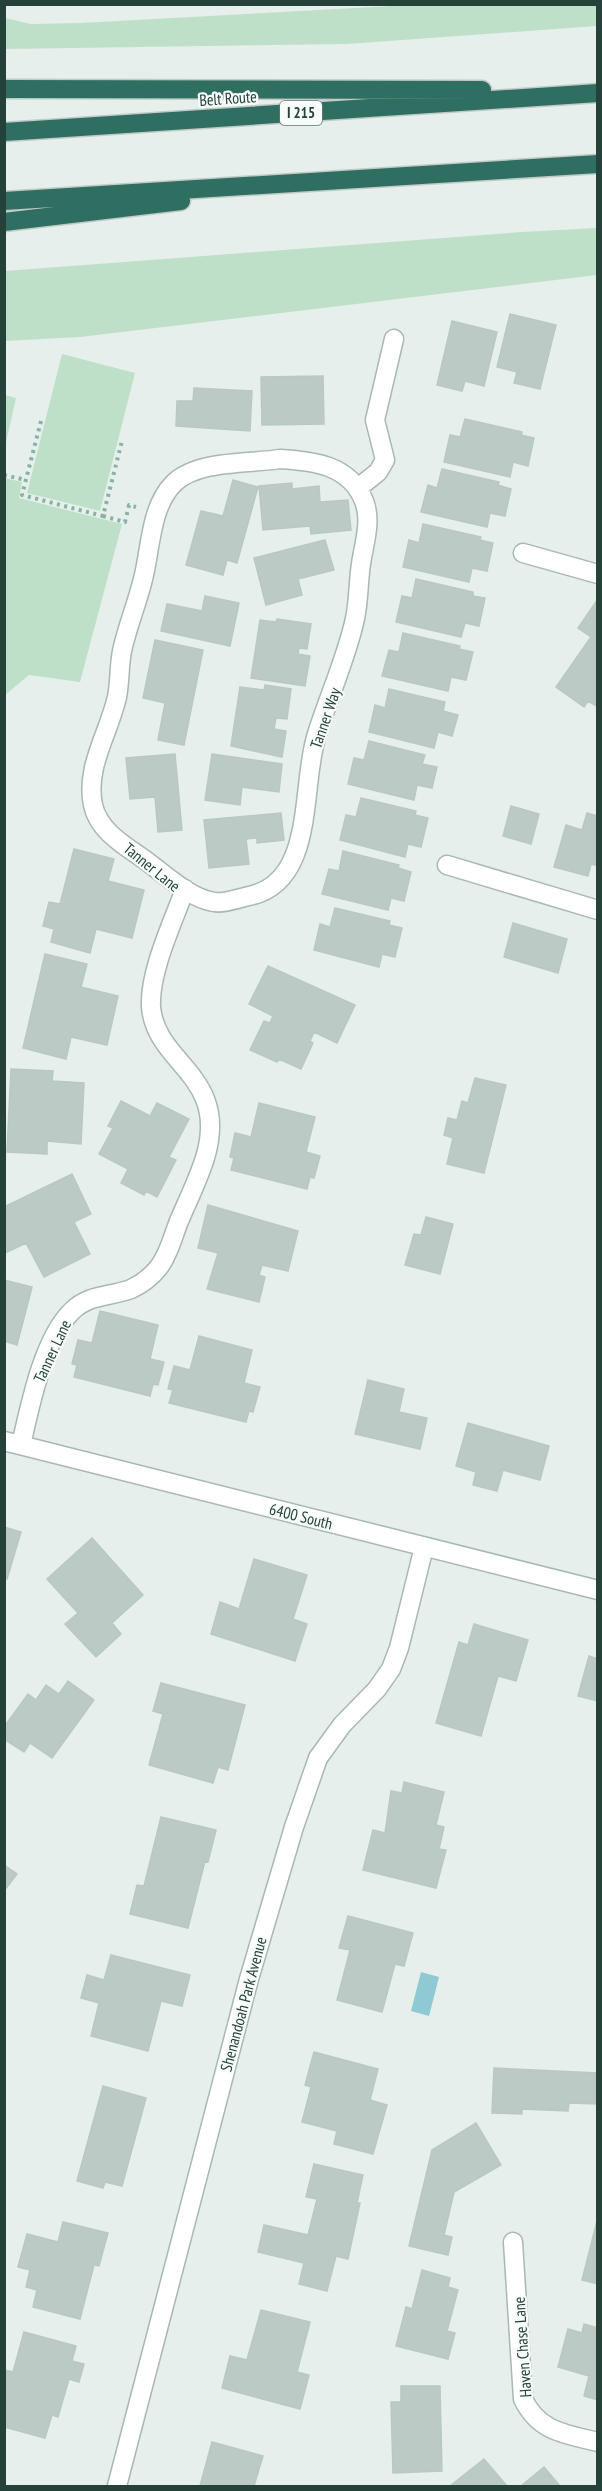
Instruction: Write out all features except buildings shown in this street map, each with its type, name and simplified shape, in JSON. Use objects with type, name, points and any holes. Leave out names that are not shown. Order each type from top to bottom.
[{"type":"highway","points":[[4,89],[597,92]]},
{"type":"highway","name":"Belt Route","points":[[4,132],[597,92]]},
{"type":"highway","points":[[4,201],[597,164]]},
{"type":"highway","points":[[4,222],[386,177]]},
{"type":"street","points":[[358,488],[378,472],[385,460],[375,420],[394,339]]},
{"type":"street","name":"Tanner Lane","points":[[13,1443],[60,1327],[71,1311],[87,1299],[132,1288],[158,1269],[206,1155],[210,1119],[203,1095],[158,1029],[151,1007],[157,971],[184,889],[104,828],[95,812],[92,796],[94,766],[117,694],[122,651],[144,579],[157,512],[174,483],[193,471],[209,466],[280,459],[315,462],[339,471],[358,488]]},
{"type":"street","name":"Tanner Way","points":[[184,889],[215,902],[255,895],[275,884],[293,861],[314,741],[340,673],[357,611],[368,520],[366,504],[358,488]]},
{"type":"street","points":[[523,553],[597,573]]},
{"type":"street","points":[[447,865],[597,910]]},
{"type":"street","name":"6400 South","points":[[13,1443],[597,1590]]},
{"type":"street","name":"Shenandoah Park Avenue","points":[[117,2487],[249,1979],[294,1827],[318,1758],[342,1725],[377,1689],[391,1669],[399,1648],[424,1547]]},
{"type":"street","name":"Haven Chase Lane","points":[[513,2242],[523,2399],[531,2416],[547,2427],[597,2442]]},
{"type":"path","points":[[42,421],[22,495],[125,522],[129,505],[157,512]]},
{"type":"path","points":[[102,516],[122,441]]},
{"type":"path","points":[[4,475],[26,480]]},
{"type":"green space","points":[[410,5],[597,5],[597,26],[347,44],[5,49],[5,18],[31,24],[81,23]]},
{"type":"green space","points":[[597,228],[597,275],[80,337],[5,341],[5,271]]},
{"type":"green space","points":[[62,354],[135,373],[100,511],[27,493]]},
{"type":"green space","points":[[4,395],[16,398],[5,447]]},
{"type":"green space","points":[[5,478],[22,482],[19,498],[122,524],[80,682],[29,675],[5,695]]},
{"type":"water","points":[[421,1972],[439,1977],[429,2016],[411,2011]]}]
